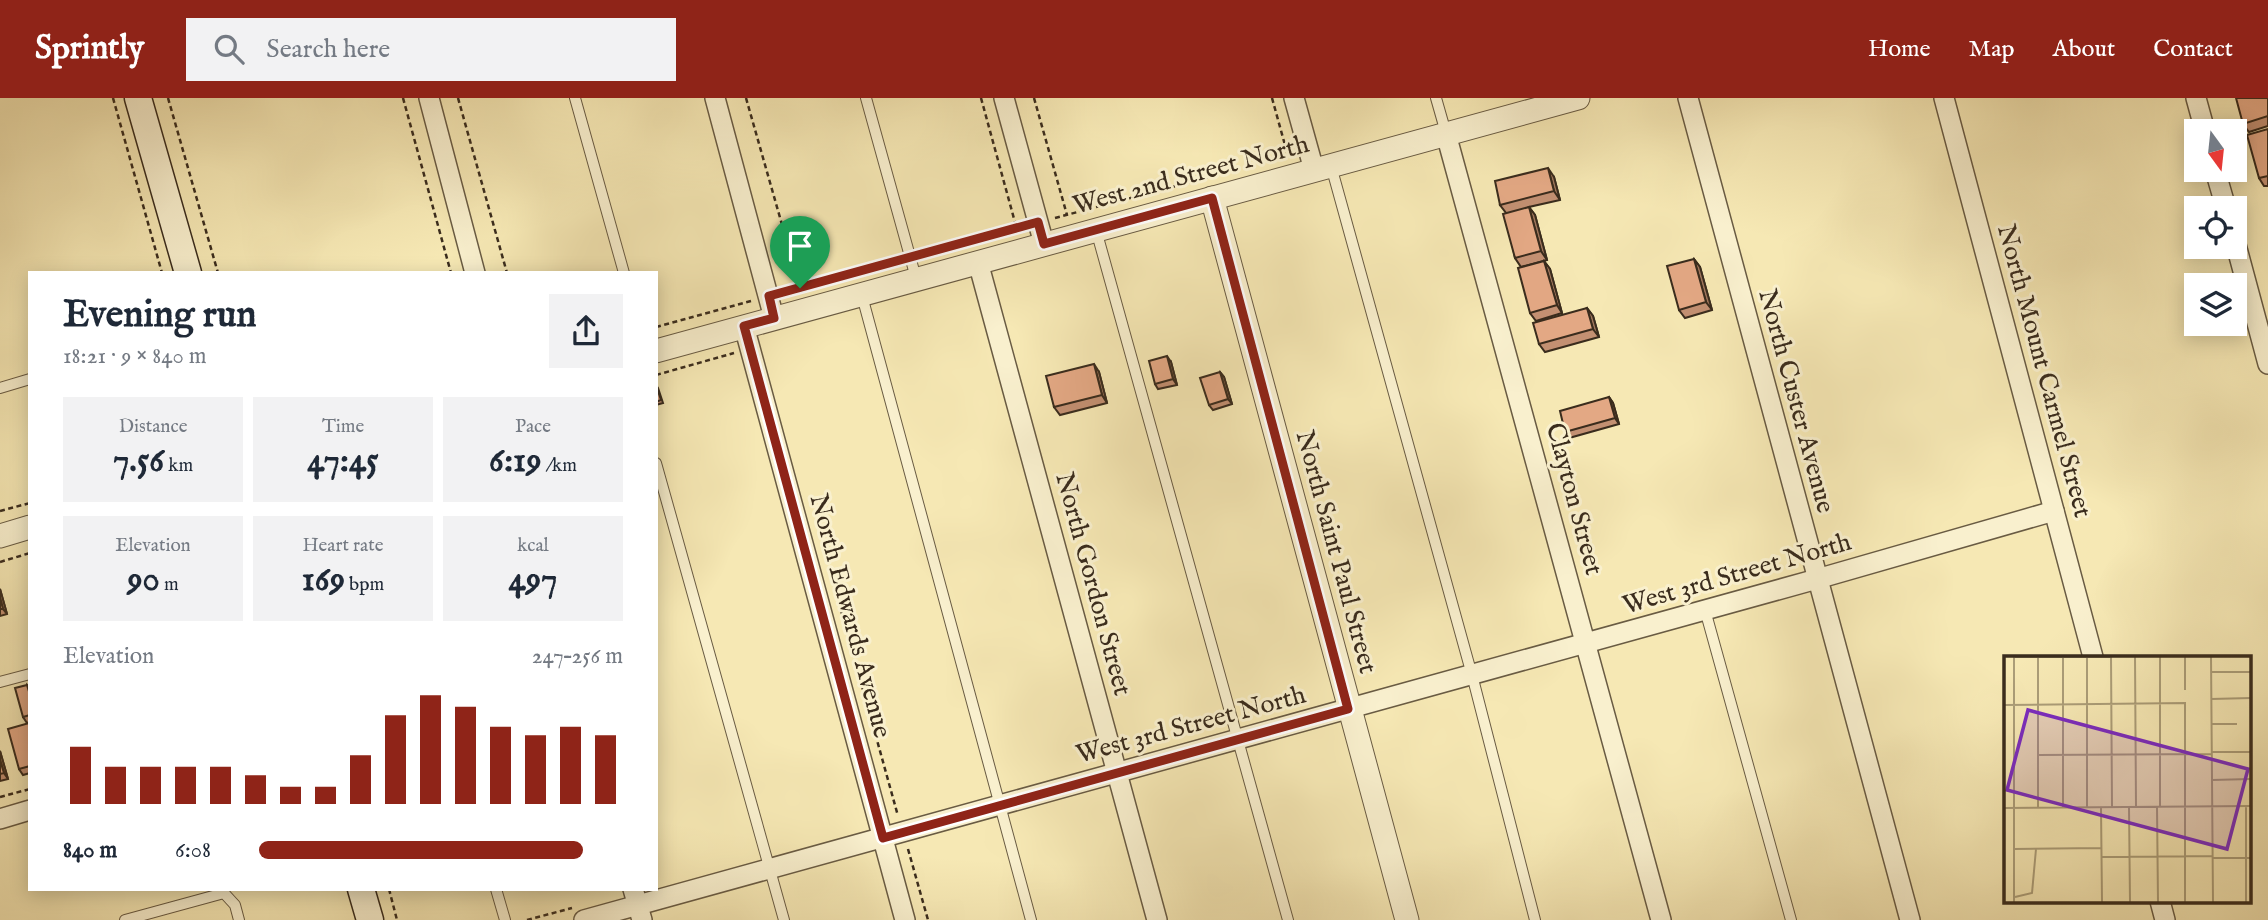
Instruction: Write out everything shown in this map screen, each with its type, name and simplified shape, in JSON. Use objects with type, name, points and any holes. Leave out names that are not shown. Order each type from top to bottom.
[{"type":"main road","points":[[138,98],[187,271]]},
{"type":"main road","points":[[362,891],[370,920]]},
{"type":"street","points":[[429,98],[474,271]]},
{"type":"street","points":[[715,98],[771,307]]},
{"type":"street","points":[[1004,98],[1041,233]]},
{"type":"street","points":[[1294,98],[1318,162]]},
{"type":"street","name":"West 2nd Street North","points":[[658,350],[744,326],[771,307],[862,294],[913,268],[978,262],[1041,233],[1096,230],[1212,198],[1318,162],[1446,134],[1578,98]]},
{"type":"street","name":"North Custer Avenue","points":[[1688,98],[1910,920]]},
{"type":"street","name":"North Mount Carmel Street","points":[[1944,98],[2094,656]]},
{"type":"street","points":[[2196,98],[2202,119]]},
{"type":"street","name":"Clayton Street","points":[[1446,134],[1661,920]]},
{"type":"street","name":"North Saint Paul Street","points":[[1212,198],[1407,920]]},
{"type":"street","points":[[2240,259],[2268,364]]},
{"type":"street","name":"North Gordon Street","points":[[978,262],[1157,920]]},
{"type":"street","name":"North Edwards Avenue","points":[[744,326],[905,920]]},
{"type":"street","name":"West 3rd Street North","points":[[584,920],[1817,579],[2053,511]]},
{"type":"street","points":[[0,536],[28,528]]},
{"type":"street","points":[[0,819],[28,811]]},
{"type":"street","points":[[2160,902],[2165,920]]},
{"type":"lane","points":[[575,98],[623,271]]},
{"type":"lane","points":[[866,98],[913,268]]},
{"type":"lane","points":[[1436,98],[1446,134]]},
{"type":"lane","points":[[1318,162],[1472,675],[1535,920]]},
{"type":"lane","points":[[1096,230],[1240,739],[1288,920]]},
{"type":"lane","points":[[862,294],[1031,920]]},
{"type":"lane","points":[[0,388],[28,380]]},
{"type":"lane","points":[[658,470],[784,920]]},
{"type":"lane","points":[[1705,610],[1791,920]]},
{"type":"lane","points":[[0,682],[28,675]]},
{"type":"lane","points":[[497,891],[505,920]]},
{"type":"lane","points":[[125,920],[224,893],[235,905],[239,920]]},
{"type":"path","points":[[113,98],[161,271]]},
{"type":"path","points":[[169,98],[217,271]]},
{"type":"path","points":[[403,98],[450,271]]},
{"type":"path","points":[[458,98],[506,271]]},
{"type":"path","points":[[747,98],[800,288]]},
{"type":"path","points":[[981,98],[1017,228]]},
{"type":"path","points":[[1034,98],[1067,215]]},
{"type":"path","points":[[1272,98],[1288,156]]},
{"type":"path","points":[[1277,159],[1288,156],[1318,162]]},
{"type":"path","points":[[658,327],[771,307],[800,288],[913,268],[1017,228],[1041,233],[1067,215],[1226,173]]},
{"type":"path","points":[[658,374],[736,353]]},
{"type":"path","points":[[0,511],[28,504]]},
{"type":"path","points":[[0,562],[28,555]]},
{"type":"path","points":[[837,596],[928,920]]},
{"type":"path","points":[[0,797],[28,790]]},
{"type":"path","points":[[390,891],[397,920]]},
{"type":"building","points":[[2236,98],[2268,98],[2268,116],[2247,123],[2247,119],[2242,119]]},
{"type":"building","points":[[2268,129],[2268,176],[2259,178],[2247,135]]},
{"type":"building","points":[[1548,168],[1554,191],[1500,205],[1495,181]]},
{"type":"building","points":[[1529,207],[1541,251],[1515,258],[1503,214]]},
{"type":"building","points":[[1694,259],[1706,302],[1679,310],[1667,266]]},
{"type":"building","points":[[1544,261],[1557,305],[1530,313],[1518,268]]},
{"type":"building","points":[[1587,308],[1593,329],[1539,344],[1533,323]]},
{"type":"building","points":[[1167,356],[1173,379],[1155,384],[1149,361]]},
{"type":"building","points":[[1094,364],[1102,395],[1054,407],[1046,376]]},
{"type":"building","points":[[1220,372],[1228,399],[1209,405],[1200,378]]},
{"type":"building","points":[[1609,397],[1615,418],[1565,432],[1560,411]]},
{"type":"building","points":[[27,685],[28,716],[23,717],[15,688]]},
{"type":"building","points":[[28,723],[28,767],[19,769],[8,729]]},
{"type":"route","points":[[1212,198],[1348,709],[883,838],[744,326],[774,318],[769,296],[800,288],[1038,222],[1044,244],[1212,198]]}]
